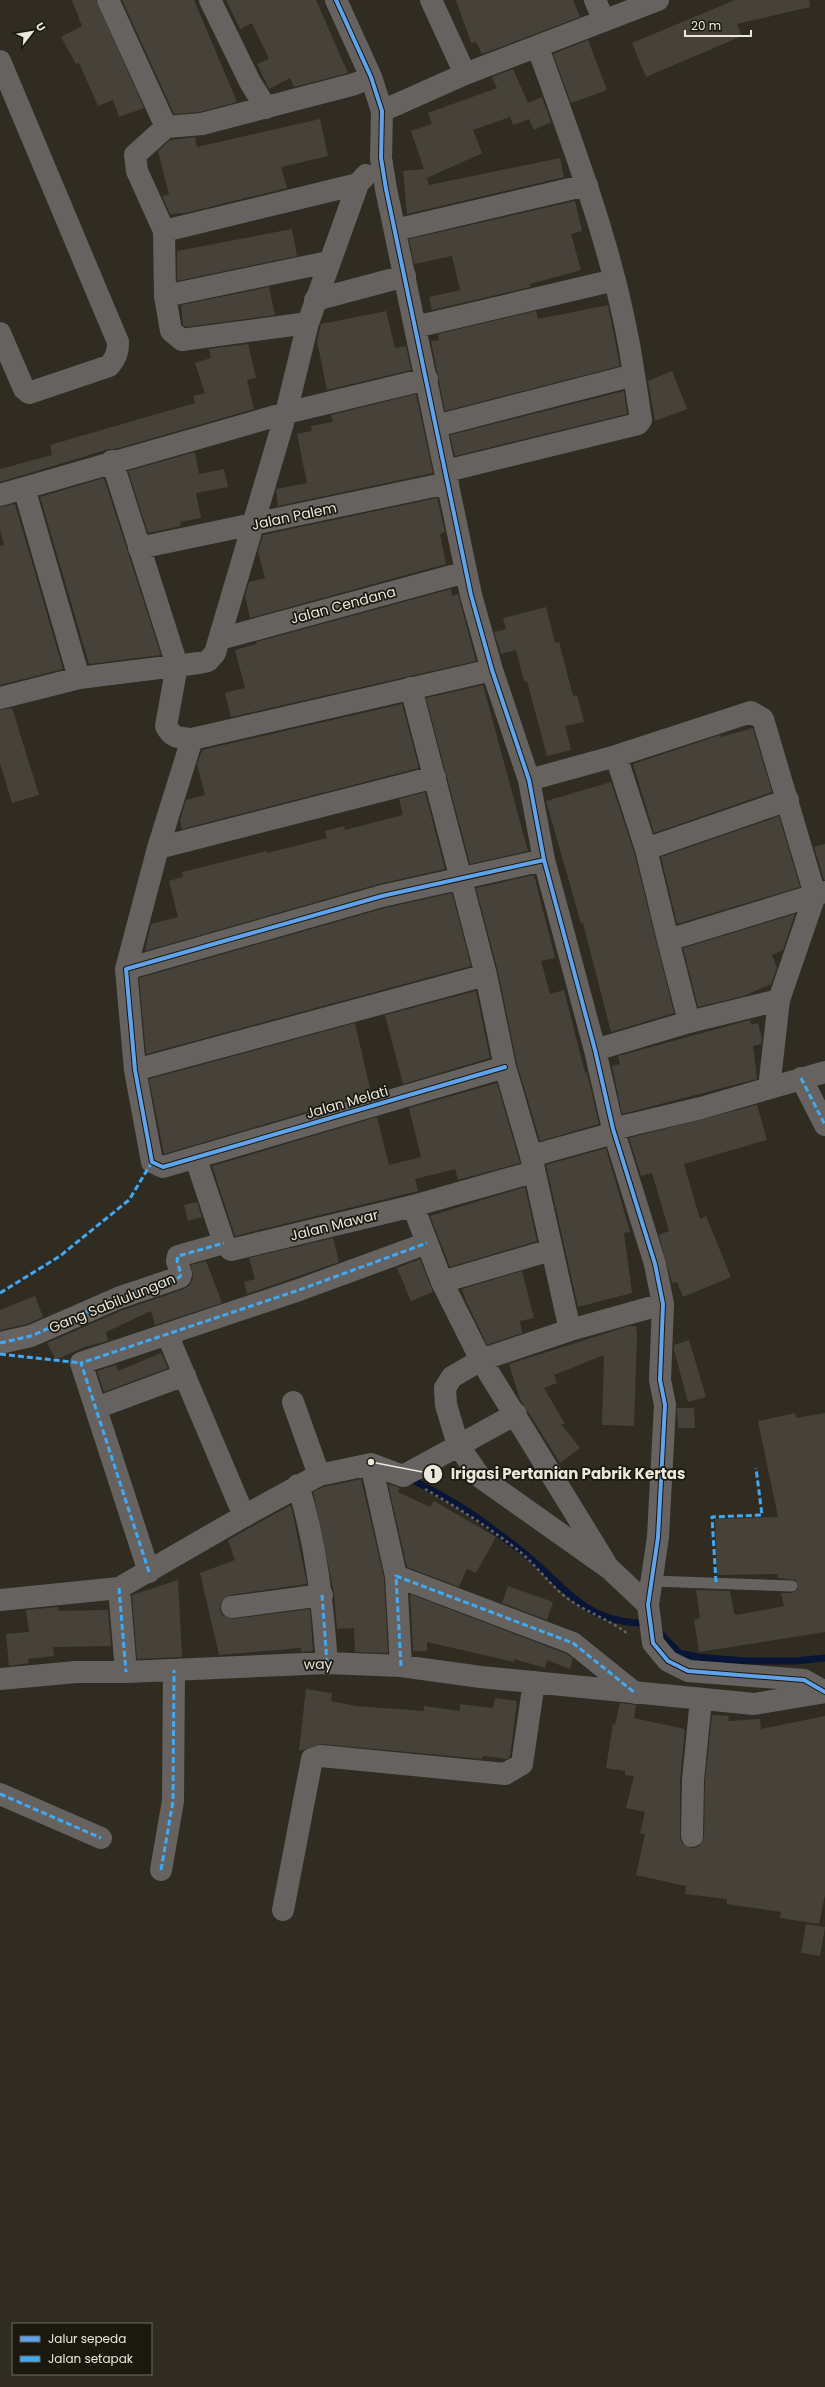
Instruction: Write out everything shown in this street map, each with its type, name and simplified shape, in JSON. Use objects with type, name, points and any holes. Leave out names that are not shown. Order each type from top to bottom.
[{"type":"street","points":[[108,0],[166,128]]},
{"type":"street","points":[[210,0],[247,75],[266,108]]},
{"type":"street","points":[[336,0],[371,77],[382,111],[381,158],[466,572],[492,670],[529,780],[544,860],[595,1050],[614,1131],[655,1264],[663,1304],[660,1380],[665,1405],[658,1537],[648,1605],[653,1643],[668,1661],[688,1671],[804,1680],[825,1692]]},
{"type":"street","points":[[431,0],[465,74]]},
{"type":"street","points":[[595,0],[604,21]]},
{"type":"street","points":[[382,111],[465,74],[538,48],[658,0]]},
{"type":"street","name":"Jalan Palem","points":[[139,548],[252,525],[447,477],[638,424],[641,420],[629,335],[615,280],[587,185],[538,48]]},
{"type":"street","points":[[0,61],[118,342],[118,350],[114,360],[109,366],[29,393],[24,390],[0,333]]},
{"type":"street","points":[[308,323],[182,340],[171,331],[165,296],[164,231],[137,171],[134,158],[166,128],[202,124],[356,84],[371,77]]},
{"type":"street","points":[[0,698],[79,678],[208,661],[215,653],[286,413],[315,300],[358,184],[381,158]]},
{"type":"street","points":[[164,231],[358,184]]},
{"type":"street","points":[[395,230],[587,185]]},
{"type":"street","points":[[165,296],[328,262]]},
{"type":"street","points":[[315,300],[405,276]]},
{"type":"street","points":[[416,327],[615,280]]},
{"type":"street","points":[[436,426],[634,374]]},
{"type":"street","points":[[0,495],[112,461],[286,413],[427,379]]},
{"type":"street","points":[[112,461],[177,665],[166,726],[170,734],[175,737],[192,739],[492,670]]},
{"type":"street","points":[[24,488],[79,678]]},
{"type":"street","name":"Jalan Cendana","points":[[220,639],[466,572]]},
{"type":"street","points":[[411,688],[486,975],[505,1067],[532,1164],[570,1330]]},
{"type":"street","points":[[529,780],[616,756],[751,712],[763,719],[788,800],[820,894],[779,1000],[769,1088]]},
{"type":"street","points":[[192,739],[158,848],[126,969],[136,1070],[486,975]]},
{"type":"street","points":[[616,756],[646,849],[690,1022]]},
{"type":"street","points":[[158,848],[435,777]]},
{"type":"street","points":[[646,849],[788,800]]},
{"type":"street","points":[[126,969],[382,896],[461,877],[544,860]]},
{"type":"street","points":[[668,940],[820,894]]},
{"type":"street","points":[[595,1050],[690,1022],[779,1000]]},
{"type":"street","name":"Jalan Melati","points":[[136,1070],[152,1162],[163,1167],[196,1159],[505,1067]]},
{"type":"street","name":"Jalan Mawar","points":[[224,1243],[228,1249],[233,1250],[413,1206],[532,1164],[614,1131],[701,1108],[825,1072]]},
{"type":"street","points":[[801,1078],[825,1126]]},
{"type":"street","points":[[196,1159],[224,1243]]},
{"type":"street","points":[[413,1206],[442,1282],[482,1360],[610,1570]]},
{"type":"street","name":"Gang Sabilulungan","points":[[0,1343],[30,1336],[118,1298],[180,1277],[182,1274],[177,1261],[178,1256],[224,1243]]},
{"type":"street","points":[[149,1572],[81,1363],[299,1290],[427,1243]]},
{"type":"street","points":[[442,1282],[551,1250]]},
{"type":"street","points":[[648,1605],[610,1570],[480,1477],[458,1445],[446,1405],[445,1388],[452,1377],[482,1360],[570,1330],[663,1304]]},
{"type":"street","points":[[167,1334],[244,1516]]},
{"type":"street","points":[[96,1408],[185,1375]]},
{"type":"street","points":[[293,1402],[319,1475]]},
{"type":"street","points":[[0,1600],[119,1588],[298,1485],[319,1475],[371,1464],[403,1476],[516,1414]]},
{"type":"street","points":[[371,1464],[396,1576],[400,1666]]},
{"type":"street","points":[[298,1485],[311,1526],[322,1595],[327,1663]]},
{"type":"street","points":[[396,1576],[573,1643],[635,1693]]},
{"type":"street","points":[[119,1588],[126,1672]]},
{"type":"street","points":[[232,1607],[322,1595]]},
{"type":"street","name":"way","points":[[0,1678],[76,1672],[126,1672],[327,1663],[400,1666],[481,1677],[754,1704],[825,1692]]},
{"type":"street","points":[[161,1870],[173,1801],[174,1670]]},
{"type":"street","points":[[282,1910],[309,1766],[312,1759],[321,1756],[505,1774],[522,1764],[534,1682]]},
{"type":"street","points":[[692,1836],[693,1780],[701,1699]]},
{"type":"street","points":[[0,1794],[101,1838]]},
{"type":"lane","points":[[652,1581],[792,1586]]},
{"type":"path","points":[[403,1476],[468,1514],[520,1552],[562,1594],[590,1614],[616,1624],[632,1636]]},
{"type":"building","points":[[72,0],[96,0],[144,108],[119,117],[113,100],[98,106],[79,63],[76,64],[61,37],[82,26]]},
{"type":"building","points":[[122,0],[194,0],[237,102],[200,112],[174,114]]},
{"type":"building","points":[[226,0],[316,0],[348,73],[294,87],[290,78],[269,89],[257,64],[269,59],[252,23],[240,29]]},
{"type":"building","points":[[456,0],[573,0],[580,17],[482,54],[476,42],[471,43]]},
{"type":"building","points":[[735,0],[809,0],[810,7],[737,24],[742,36],[646,77],[632,43]]},
{"type":"building","points":[[588,40],[607,90],[571,103],[553,54]]},
{"type":"building","points":[[513,69],[528,103],[542,97],[551,122],[534,130],[529,119],[513,125],[510,117],[473,130],[482,153],[427,178],[424,170],[429,185],[560,158],[564,177],[407,214],[403,171],[424,169],[411,131],[432,124],[428,113],[497,88],[492,77]]},
{"type":"building","points":[[320,119],[328,156],[281,167],[287,188],[185,213],[170,214],[162,196],[169,195],[158,151],[170,140],[195,137],[197,147]]},
{"type":"building","points":[[575,201],[582,231],[571,234],[581,270],[530,284],[530,287],[432,310],[429,297],[460,290],[452,256],[414,264],[409,239]]},
{"type":"building","points":[[292,229],[297,256],[177,281],[177,251]]},
{"type":"building","points":[[269,287],[275,315],[186,327],[183,325],[181,305]]},
{"type":"building","points":[[608,305],[620,366],[445,411],[431,341],[439,340],[438,334],[536,311],[538,319]]},
{"type":"building","points":[[386,311],[395,348],[406,346],[411,370],[327,390],[317,341],[321,324]]},
{"type":"building","points":[[248,344],[256,378],[247,380],[254,409],[115,449],[109,449],[0,482],[0,469],[52,455],[50,445],[195,403],[193,396],[205,393],[195,363],[211,358],[209,349]]},
{"type":"building","points":[[672,371],[687,409],[655,421],[648,381]]},
{"type":"building","points":[[624,391],[627,414],[455,456],[450,435]]},
{"type":"building","points":[[416,394],[433,473],[278,506],[276,489],[307,483],[297,434],[312,431],[311,426],[333,422],[331,415]]},
{"type":"building","points":[[195,452],[199,474],[224,469],[228,487],[196,493],[201,518],[180,522],[181,526],[148,533],[128,471]]},
{"type":"building","points":[[104,478],[161,655],[89,664],[40,497]]},
{"type":"building","points":[[437,498],[445,532],[440,534],[446,564],[250,618],[245,596],[249,582],[265,578],[258,551],[263,535]]},
{"type":"building","points":[[15,504],[63,669],[0,685],[0,546],[4,545],[0,529],[0,507]]},
{"type":"building","points":[[451,589],[452,596],[458,594],[476,661],[231,717],[225,693],[245,688],[235,650],[257,644],[256,642]]},
{"type":"building","points":[[546,607],[555,643],[559,642],[573,696],[577,695],[584,722],[565,726],[571,750],[547,756],[527,681],[524,681],[516,650],[501,654],[494,632],[506,629],[503,618]]},
{"type":"building","points":[[483,685],[528,851],[470,864],[426,698]]},
{"type":"building","points":[[402,704],[419,768],[182,829],[180,820],[186,800],[205,795],[197,764],[202,750]]},
{"type":"building","points":[[12,708],[39,795],[12,803],[0,763],[0,710]]},
{"type":"building","points":[[753,728],[772,792],[654,833],[633,764],[720,735],[721,737]]},
{"type":"building","points":[[611,782],[634,852],[674,1013],[611,1032],[583,923],[581,923],[546,801]]},
{"type":"building","points":[[425,792],[445,869],[379,884],[145,951],[151,924],[178,917],[169,881],[183,877],[182,872],[266,851],[267,853],[327,838],[325,831],[344,826],[345,830],[403,815],[399,799]]},
{"type":"building","points":[[779,816],[800,887],[677,924],[661,857]]},
{"type":"building","points":[[825,844],[825,880],[824,880],[814,847]]},
{"type":"building","points":[[534,875],[555,958],[541,961],[550,994],[564,990],[585,1073],[587,1072],[599,1124],[540,1141],[517,1064],[498,972],[476,888]]},
{"type":"building","points":[[452,893],[471,966],[146,1054],[139,978],[385,908]]},
{"type":"building","points":[[795,914],[783,950],[772,955],[777,968],[771,984],[744,996],[698,1007],[683,948]]},
{"type":"building","points":[[476,991],[490,1058],[403,1084],[385,1015]]},
{"type":"building","points":[[750,1020],[751,1025],[758,1023],[762,1039],[761,1044],[753,1046],[757,1079],[622,1114],[612,1066],[620,1064],[618,1056]]},
{"type":"building","points":[[355,1023],[371,1093],[164,1154],[149,1079]]},
{"type":"building","points":[[497,1083],[520,1163],[458,1180],[455,1169],[415,1179],[418,1191],[235,1236],[212,1166],[377,1117],[389,1165],[421,1157],[409,1108]]},
{"type":"building","points":[[757,1105],[767,1140],[684,1164],[700,1219],[706,1216],[731,1277],[683,1297],[677,1282],[672,1283],[659,1235],[669,1231],[652,1173],[641,1176],[629,1138]]},
{"type":"building","points":[[606,1148],[630,1232],[624,1233],[632,1293],[578,1307],[546,1165]]},
{"type":"building","points":[[525,1187],[537,1241],[450,1267],[430,1216]]},
{"type":"building","points":[[197,1202],[202,1217],[188,1221],[184,1205]]},
{"type":"building","points":[[333,1238],[339,1262],[247,1294],[244,1282],[255,1279],[249,1258]]},
{"type":"building","points":[[420,1259],[433,1292],[411,1301],[397,1268]]},
{"type":"building","points":[[206,1261],[222,1303],[155,1325],[151,1311],[106,1332],[108,1341],[84,1347],[56,1360],[47,1343],[123,1310],[184,1289],[189,1286],[193,1278],[191,1265]]},
{"type":"building","points":[[522,1271],[534,1318],[520,1321],[522,1333],[487,1345],[466,1301],[462,1289]]},
{"type":"building","points":[[35,1296],[43,1317],[27,1324],[0,1330],[0,1310]]},
{"type":"building","points":[[629,1326],[636,1326],[637,1335],[634,1426],[602,1425],[604,1355],[554,1375],[557,1383],[544,1388],[565,1424],[561,1424],[580,1448],[560,1463],[520,1399],[509,1364]]},
{"type":"building","points":[[689,1340],[706,1397],[688,1402],[674,1345]]},
{"type":"building","points":[[161,1353],[168,1368],[104,1392],[97,1371],[116,1365],[118,1371]]},
{"type":"building","points":[[677,1408],[694,1408],[695,1428],[678,1428]]},
{"type":"building","points":[[795,1413],[796,1418],[825,1413],[825,1632],[699,1652],[694,1620],[700,1618],[696,1590],[730,1591],[734,1613],[736,1615],[784,1606],[781,1593],[792,1593],[798,1589],[796,1580],[778,1578],[777,1574],[717,1575],[715,1519],[778,1517],[758,1421]]},
{"type":"building","points":[[361,1479],[384,1578],[388,1653],[355,1652],[354,1628],[337,1629],[334,1593],[313,1492],[323,1487]]},
{"type":"building","points":[[388,1484],[400,1488],[398,1492],[430,1507],[434,1501],[496,1537],[476,1573],[467,1569],[459,1587],[407,1567]]},
{"type":"building","points":[[291,1505],[307,1584],[230,1595],[221,1602],[220,1609],[222,1615],[233,1619],[310,1609],[313,1651],[301,1652],[301,1648],[219,1655],[200,1573],[235,1560],[228,1540]]},
{"type":"building","points":[[178,1580],[182,1657],[137,1659],[132,1595]]},
{"type":"building","points":[[508,1586],[553,1602],[547,1620],[502,1603]]},
{"type":"building","points":[[410,1594],[567,1654],[573,1659],[570,1669],[547,1660],[545,1668],[514,1659],[514,1662],[427,1642],[427,1651],[413,1651]]},
{"type":"building","points":[[58,1607],[59,1611],[108,1610],[111,1646],[53,1647],[54,1656],[28,1659],[29,1663],[9,1666],[6,1634],[29,1632],[26,1610]]},
{"type":"building","points":[[306,1689],[332,1693],[331,1701],[356,1706],[424,1711],[424,1706],[460,1711],[460,1704],[493,1708],[495,1698],[517,1701],[510,1756],[507,1759],[483,1756],[482,1759],[322,1744],[299,1751]]},
{"type":"building","points":[[620,1703],[636,1705],[634,1718],[685,1729],[680,1780],[680,1836],[681,1842],[691,1848],[698,1847],[704,1837],[705,1781],[712,1715],[729,1716],[728,1721],[760,1719],[761,1729],[825,1716],[825,1895],[819,1924],[780,1918],[781,1912],[727,1904],[727,1899],[685,1894],[686,1886],[636,1875],[645,1834],[640,1833],[645,1812],[626,1808],[634,1776],[625,1775],[625,1771],[606,1768],[613,1724],[615,1725]]},
{"type":"building","points":[[806,1924],[825,1927],[820,1956],[801,1953]]},
{"type":"waterway","points":[[409,1478],[440,1494],[489,1526],[534,1561],[572,1597],[585,1607],[600,1615],[638,1623]]},
{"type":"waterway","points":[[658,1631],[679,1653],[697,1657],[746,1661],[795,1661],[825,1658]]},
{"type":"marked path","points":[[801,1078],[825,1125]]},
{"type":"marked path","points":[[0,1293],[60,1256],[129,1200],[152,1162]]},
{"type":"marked path","points":[[0,1343],[31,1336],[118,1298],[180,1277],[181,1274],[177,1261],[178,1256],[224,1243]]},
{"type":"marked path","points":[[149,1572],[81,1363],[299,1290],[427,1243]]},
{"type":"marked path","points":[[0,1354],[81,1363]]},
{"type":"marked path","points":[[716,1582],[712,1517],[762,1515],[756,1468]]},
{"type":"marked path","points":[[401,1666],[396,1576],[573,1643],[635,1693]]},
{"type":"marked path","points":[[119,1588],[126,1672]]},
{"type":"marked path","points":[[322,1595],[327,1663]]},
{"type":"marked path","points":[[161,1870],[173,1801],[174,1670]]},
{"type":"marked path","points":[[0,1794],[101,1838]]},
{"type":"cycle path","points":[[336,0],[371,77],[382,111],[381,158],[386,189],[471,595],[492,670],[529,780],[544,860],[595,1050],[613,1129],[655,1264],[663,1304],[660,1380],[665,1405],[658,1537],[648,1605],[653,1643],[668,1661],[688,1671],[804,1680],[825,1692]]},
{"type":"cycle path","points":[[505,1067],[163,1167],[152,1162],[135,1070],[126,969],[382,896],[544,860]]},
{"type":"place","name":"Irigasi Pertanian Pabrik Kertas","points":[[371,1462]]}]
